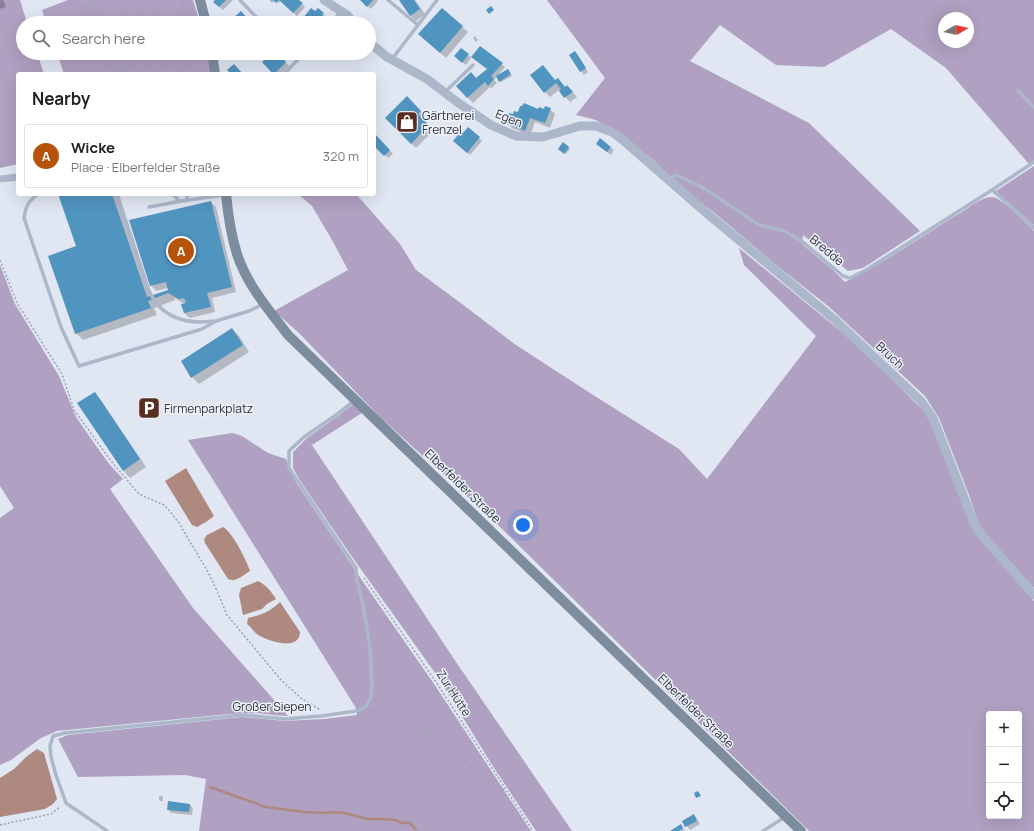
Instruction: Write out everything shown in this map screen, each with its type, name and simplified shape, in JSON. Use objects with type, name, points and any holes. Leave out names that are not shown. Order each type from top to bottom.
[{"type":"main road","points":[[200,0],[204,16]]},
{"type":"main road","points":[[213,60],[215,72]]},
{"type":"main road","name":"Elberfelder Straße","points":[[226,196],[230,227],[238,256],[248,278],[264,303],[288,334],[801,831]]},
{"type":"street","points":[[324,0],[348,16]]},
{"type":"street","name":"Egen","points":[[376,48],[387,57],[427,79],[491,125],[516,136],[543,137],[580,126],[596,126],[612,132],[668,180]]},
{"type":"street","points":[[0,180],[16,177]]},
{"type":"street","name":"Bruch","points":[[668,180],[835,320],[921,401],[933,418],[974,523],[980,533],[1034,595]]},
{"type":"lane","points":[[240,0],[255,16]]},
{"type":"lane","points":[[388,0],[418,25]]},
{"type":"lane","points":[[392,60],[437,0]]},
{"type":"lane","points":[[337,16],[341,11]]},
{"type":"lane","points":[[286,72],[297,61]]},
{"type":"lane","points":[[444,92],[473,65]]},
{"type":"lane","points":[[1018,91],[1034,107]]},
{"type":"lane","name":"Bredde","points":[[668,180],[676,174],[702,187],[759,225],[785,231],[804,243],[843,276],[850,278],[866,270],[1034,162]]},
{"type":"lane","points":[[992,190],[1034,228]]},
{"type":"lane","points":[[36,196],[26,207],[24,218],[61,327],[79,366],[202,328],[216,321],[249,311],[264,303]]},
{"type":"lane","points":[[118,196],[149,290],[156,303],[165,312],[176,318],[189,322],[200,323],[216,321]]},
{"type":"lane","points":[[175,196],[179,201]]},
{"type":"lane","points":[[186,201],[187,196]]},
{"type":"lane","points":[[149,207],[215,196]]},
{"type":"lane","points":[[355,400],[304,437],[289,451],[289,468],[356,568],[370,647],[372,687],[371,698],[363,708]]},
{"type":"lane","name":"Großer Siepen","points":[[66,803],[51,757],[50,746],[53,736],[65,733],[237,715],[285,719],[330,715],[356,711],[363,708]]},
{"type":"lane","points":[[66,803],[107,831]]},
{"type":"lane","points":[[763,831],[786,816]]},
{"type":"path","points":[[88,16],[84,7],[100,0]]},
{"type":"path","points":[[119,0],[127,16]]},
{"type":"path","points":[[133,0],[141,16]]},
{"type":"path","points":[[150,0],[158,16]]},
{"type":"path","points":[[182,0],[186,16]]},
{"type":"path","points":[[92,3],[98,16]]},
{"type":"path","points":[[108,60],[114,72]]},
{"type":"path","points":[[118,60],[123,71],[146,60],[152,72]]},
{"type":"path","points":[[160,60],[165,72]]},
{"type":"path","points":[[174,60],[178,72]]},
{"type":"path","points":[[184,60],[188,72]]},
{"type":"path","points":[[0,260],[17,302],[62,374],[74,410],[111,461],[139,494],[164,505],[179,523],[208,572],[227,615],[281,680],[302,699],[330,715]]},
{"type":"path","name":"Zur Hütte","points":[[356,568],[436,682],[533,831]]},
{"type":"path","points":[[321,615],[348,662],[359,677],[372,687]]},
{"type":"path","points":[[363,708],[424,732],[508,792]]},
{"type":"path","points":[[0,825],[51,814],[66,803]]},
{"type":"shaded area","points":[[0,0],[20,0],[25,16],[16,16],[16,60],[39,60],[43,72],[16,72],[16,164],[0,168]]},
{"type":"shaded area","points":[[68,0],[193,0],[198,16],[44,16],[42,10]]},
{"type":"shaded area","points":[[547,0],[1034,0],[1034,160],[1029,164],[946,68],[891,29],[824,67],[776,65],[720,25],[690,61],[809,123],[920,231],[863,268],[848,271],[803,235],[802,244],[845,282],[895,254],[974,204],[989,197],[997,198],[1014,211],[1034,231],[1034,588],[979,525],[939,418],[925,396],[828,306],[685,190],[653,160],[634,145],[596,120],[576,115],[605,78]]},
{"type":"shaded area","points":[[59,60],[208,60],[210,72],[63,72]]},
{"type":"shaded area","points":[[1034,166],[1034,225],[996,191]]},
{"type":"shaded area","points":[[300,196],[358,196],[400,244],[416,270],[516,345],[679,449],[707,479],[816,336],[744,265],[739,248],[855,343],[928,415],[974,528],[1034,601],[1034,831],[809,831],[490,517],[380,417],[299,333],[274,311],[348,270],[312,206]]},
{"type":"shaded area","points":[[0,265],[15,304],[59,376],[76,417],[110,465],[123,479],[110,489],[193,608],[288,716],[258,713],[229,714],[57,731],[41,738],[11,760],[0,765],[0,518],[14,508],[0,486]]},
{"type":"shaded area","points":[[355,403],[365,411],[312,445],[456,662],[572,831],[536,831],[494,768],[438,677],[350,554],[293,468],[293,452],[307,438]]},
{"type":"shaded area","points":[[232,433],[242,436],[268,453],[286,459],[289,469],[296,482],[434,684],[531,831],[199,831],[206,779],[185,775],[78,777],[58,739],[68,735],[242,717],[285,721],[324,719],[357,715],[356,708],[188,440]]},
{"type":"shaded area","points":[[186,468],[214,516],[197,527],[192,525],[165,481]]},
{"type":"shaded area","points":[[223,527],[235,540],[250,571],[234,580],[228,579],[205,543],[204,539],[207,535]]},
{"type":"shaded area","points":[[258,581],[268,588],[276,599],[262,609],[243,615],[239,595],[241,588]]},
{"type":"shaded area","points":[[280,602],[300,632],[295,642],[283,643],[269,640],[258,635],[247,624],[248,618],[265,613]]},
{"type":"shaded area","points":[[37,749],[44,753],[57,799],[53,804],[45,809],[0,817],[0,778],[14,769]]},
{"type":"building","points":[[215,0],[226,0],[219,7],[213,2]]},
{"type":"building","points":[[279,0],[299,0],[303,3],[293,13]]},
{"type":"building","points":[[360,0],[373,0],[367,7]]},
{"type":"building","points":[[399,0],[414,0],[420,9],[410,16]]},
{"type":"building","points":[[491,6],[494,10],[489,14],[486,10]]},
{"type":"building","points":[[311,8],[315,11],[318,8],[324,13],[322,15],[323,16],[305,16]]},
{"type":"building","points":[[442,8],[463,26],[440,53],[418,34]]},
{"type":"building","points":[[241,11],[245,16],[236,16]]},
{"type":"building","points":[[480,46],[503,63],[491,76],[494,79],[488,86],[485,82],[467,98],[456,86],[471,72],[476,78],[487,69],[471,57]]},
{"type":"building","points":[[461,48],[469,54],[462,63],[454,56]]},
{"type":"building","points":[[575,51],[586,68],[580,72],[569,55]]},
{"type":"building","points":[[264,60],[284,60],[286,62],[276,72],[271,72],[262,62]]},
{"type":"building","points":[[234,64],[241,72],[229,72],[227,70]]},
{"type":"building","points":[[543,65],[555,80],[558,78],[565,87],[567,85],[573,92],[564,98],[559,91],[561,89],[556,83],[544,93],[530,75]]},
{"type":"building","points":[[508,69],[511,74],[499,82],[496,76]]},
{"type":"building","name":"Gärtnerei Frenzel","points":[[407,96],[421,111],[418,114],[429,125],[411,144],[385,118]]},
{"type":"building","points":[[524,103],[538,109],[539,107],[544,109],[545,106],[551,108],[545,123],[530,118],[525,131],[505,123],[509,113],[513,114],[514,111],[518,112],[520,106]]},
{"type":"building","points":[[468,127],[480,137],[467,153],[453,141],[461,131],[463,133]]},
{"type":"building","points":[[376,135],[390,150],[384,156],[376,148]]},
{"type":"building","points":[[600,138],[611,147],[607,152],[596,144]]},
{"type":"building","points":[[563,142],[569,147],[564,154],[558,149]]},
{"type":"building","points":[[59,196],[113,196],[147,297],[168,290],[166,282],[150,286],[129,220],[211,201],[232,287],[207,293],[211,307],[184,313],[181,304],[186,303],[184,298],[179,299],[168,293],[148,301],[151,308],[75,334],[48,256],[76,246]]},
{"type":"building","points":[[232,328],[243,345],[191,378],[181,361]]},
{"type":"building","points":[[95,392],[140,459],[123,471],[77,403]]},
{"type":"building","points":[[698,791],[701,796],[696,798],[694,793]]},
{"type":"building","points":[[168,801],[190,804],[189,812],[167,810]]},
{"type":"building","points":[[694,814],[697,821],[685,827],[682,821]]},
{"type":"building","points":[[681,824],[683,828],[679,831],[670,831]]},
{"type":"waterway","points":[[210,787],[266,807],[305,812],[345,813],[367,819],[395,820],[402,823],[410,823],[417,831]]},
{"type":"place","name":"Gärtnerei Frenzel","points":[[407,122]]},
{"type":"place","name":"Wicke","points":[[181,251]]},
{"type":"place","name":"Firmenparkplatz","points":[[149,408]]}]
